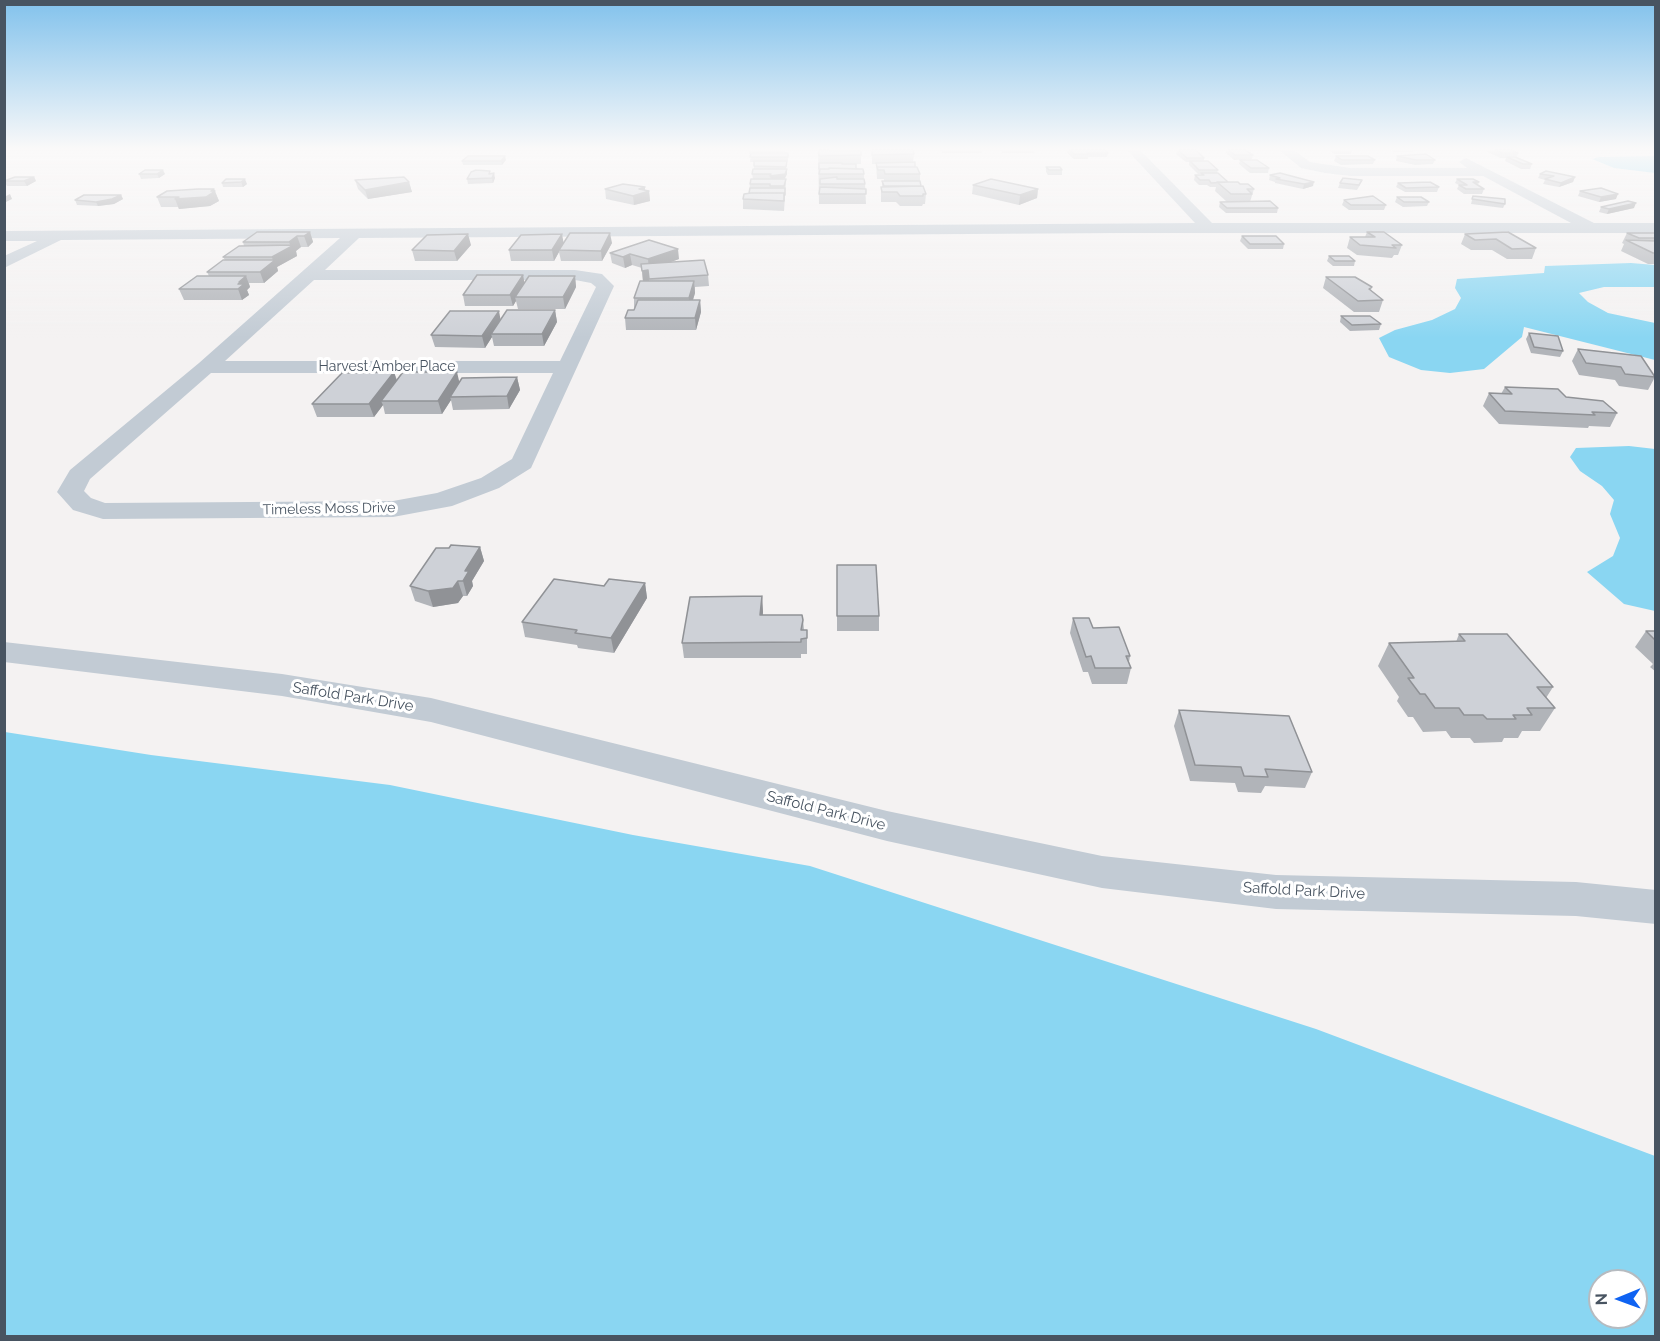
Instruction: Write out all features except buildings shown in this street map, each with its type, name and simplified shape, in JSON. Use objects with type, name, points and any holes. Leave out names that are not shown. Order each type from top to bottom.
[{"type":"street","points":[[1193,213],[1208,228]]},
{"type":"street","points":[[1563,213],[1592,228]]},
{"type":"street","points":[[4,236],[1208,228],[1656,228]]},
{"type":"street","name":"Timeless Moss Drive","points":[[309,275],[575,275],[597,278],[605,286],[522,463],[490,483],[442,500],[393,509],[103,511],[82,504],[70,492],[79,475],[206,367],[355,233]]},
{"type":"street","points":[[4,263],[59,236]]},
{"type":"street","name":"Harvest Amber Place","points":[[206,367],[568,367]]},
{"type":"street","name":"Saffold Park Drive","points":[[4,652],[282,686],[431,710],[886,826],[1102,872],[1276,892],[1576,899],[1656,907]]},
{"type":"water","points":[[1631,263],[1655,265],[1655,287],[1604,287],[1579,293],[1588,302],[1608,313],[1655,323],[1655,360],[1524,327],[1522,337],[1484,369],[1450,373],[1421,370],[1389,357],[1379,338],[1395,330],[1432,320],[1455,309],[1461,298],[1455,288],[1457,279],[1544,273],[1545,266]]},
{"type":"water","points":[[1629,446],[1655,449],[1655,611],[1624,604],[1587,572],[1613,556],[1620,538],[1610,514],[1614,500],[1602,486],[1580,471],[1570,457],[1576,448]]},
{"type":"water","points":[[5,732],[151,755],[390,785],[633,835],[810,866],[1316,1029],[1655,1156],[1655,1336],[5,1336]]}]
